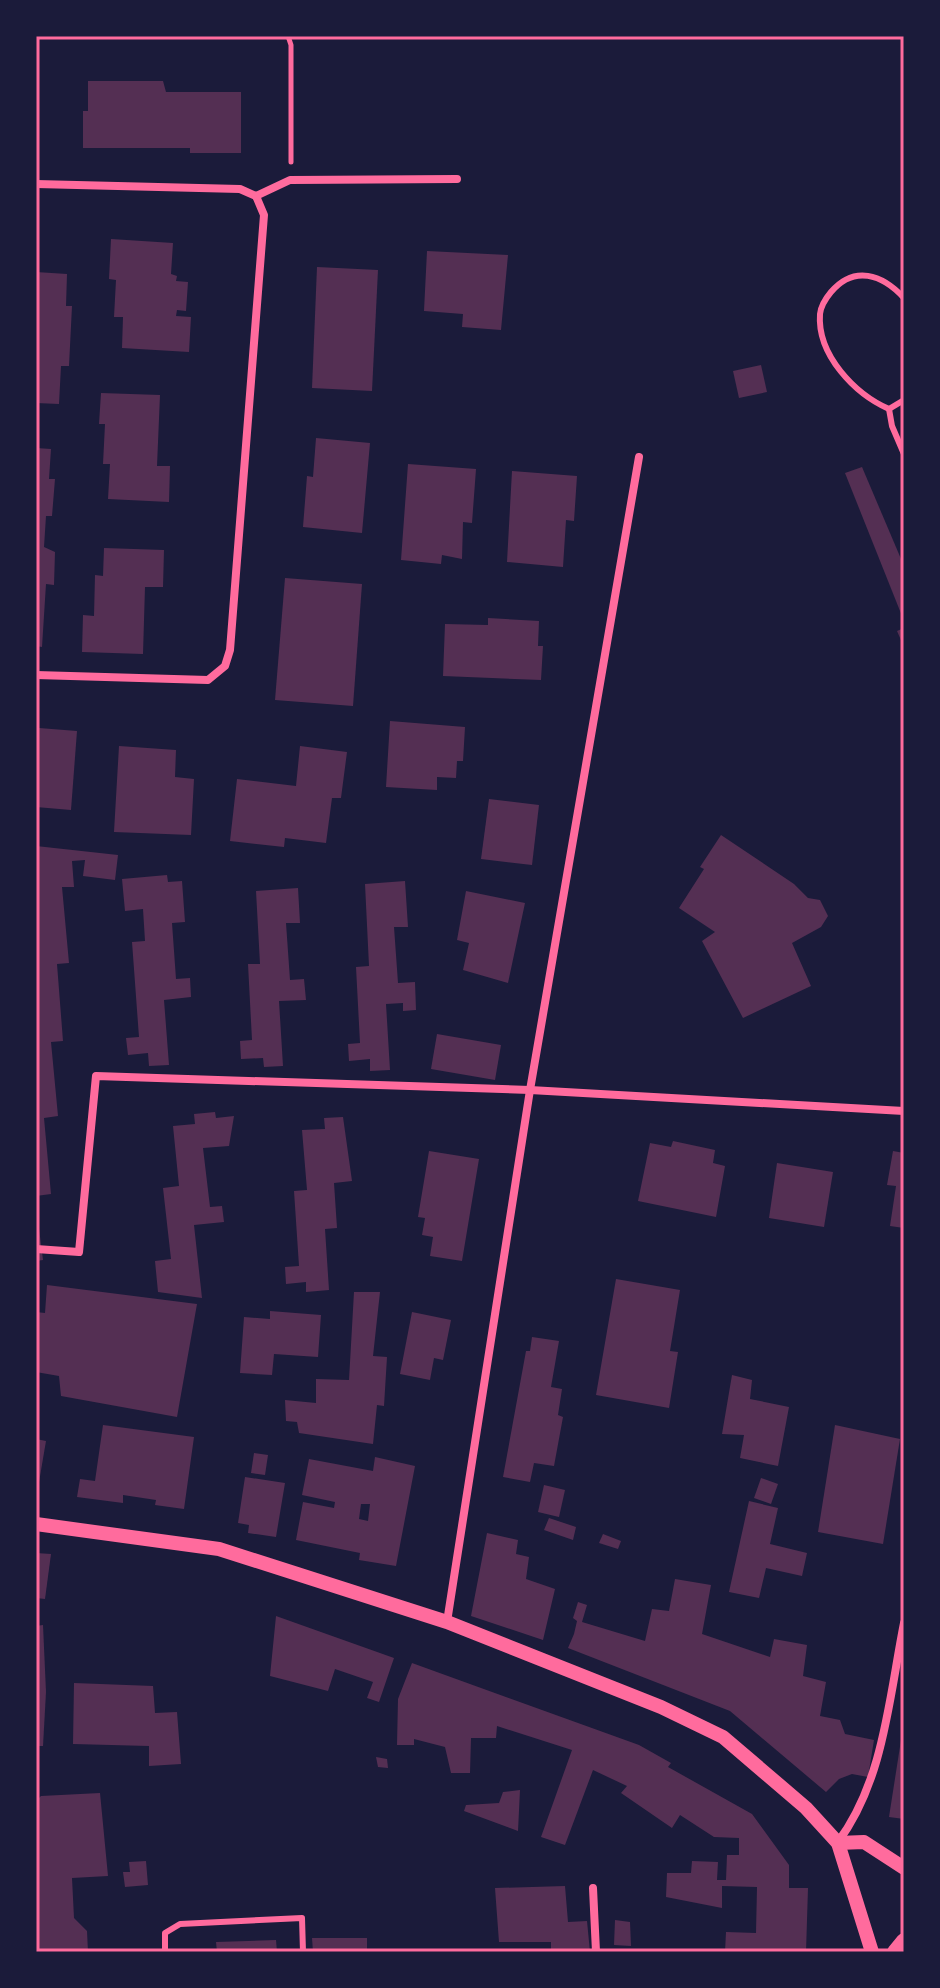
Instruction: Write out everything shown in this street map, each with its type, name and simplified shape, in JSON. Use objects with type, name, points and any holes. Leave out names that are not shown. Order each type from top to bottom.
[{"type":"main road","points":[[895,1952],[904,1941]]},
{"type":"street","points":[[256,196],[290,180],[457,179]]},
{"type":"street","points":[[36,184],[240,189],[256,196],[264,215],[230,650],[225,666],[208,680],[36,675]]},
{"type":"street","points":[[447,1622],[530,1090],[639,457]]},
{"type":"street","points":[[36,1249],[79,1252],[96,1076],[530,1090],[904,1111]]},
{"type":"street","points":[[36,1524],[219,1549],[447,1622],[661,1707],[723,1737],[806,1808],[838,1843],[872,1952]]},
{"type":"street","points":[[838,1843],[858,1815],[872,1783],[904,1623]]},
{"type":"street","points":[[838,1843],[864,1842],[904,1868]]},
{"type":"street","points":[[593,1888],[596,1952]]},
{"type":"lane","points":[[904,298],[884,280],[869,274],[850,276],[827,297],[820,313],[822,329],[839,368],[852,386],[889,409],[892,426],[904,454]]},
{"type":"lane","points":[[889,409],[904,400]]},
{"type":"lane","points":[[165,1952],[165,1933],[180,1924],[302,1918],[303,1952]]},
{"type":"path","points":[[288,36],[291,45],[290,180]]},
{"type":"building","points":[[88,81],[163,81],[166,92],[241,92],[241,153],[190,153],[190,148],[83,148],[83,111],[88,111]]},
{"type":"building","points":[[111,239],[173,243],[171,274],[177,276],[176,281],[188,282],[186,311],[177,310],[176,316],[191,317],[189,352],[122,348],[123,317],[114,317],[116,280],[109,279]]},
{"type":"building","points":[[427,251],[508,255],[501,330],[462,327],[463,314],[424,311]]},
{"type":"building","points":[[317,267],[378,270],[372,391],[312,388]]},
{"type":"building","points":[[36,272],[67,274],[66,306],[72,306],[69,366],[61,366],[59,404],[36,403]]},
{"type":"building","points":[[761,365],[767,392],[739,398],[733,371]]},
{"type":"building","points":[[101,393],[160,395],[157,466],[170,466],[169,502],[108,499],[110,464],[103,464],[105,424],[99,424]]},
{"type":"building","points":[[316,438],[370,443],[362,533],[303,527],[307,476],[313,477]]},
{"type":"building","points":[[36,448],[51,449],[49,479],[55,479],[52,516],[46,516],[44,547],[55,552],[54,585],[46,584],[42,647],[36,646]]},
{"type":"building","points":[[408,464],[476,469],[472,523],[463,522],[462,559],[442,555],[441,564],[401,560]]},
{"type":"building","points":[[862,467],[904,566],[904,621],[845,473]]},
{"type":"building","points":[[512,471],[577,476],[574,521],[566,520],[563,567],[507,562]]},
{"type":"building","points":[[104,548],[164,550],[163,587],[145,587],[143,654],[82,652],[83,615],[94,616],[95,575],[103,576]]},
{"type":"building","points":[[285,578],[362,584],[353,706],[275,700]]},
{"type":"building","points":[[488,618],[539,621],[538,646],[543,646],[541,680],[443,676],[445,624],[488,625]]},
{"type":"building","points":[[904,628],[904,647],[897,631]]},
{"type":"building","points":[[390,721],[465,727],[463,761],[457,761],[456,778],[437,777],[437,790],[386,787]]},
{"type":"building","points":[[39,728],[77,731],[71,810],[36,807]]},
{"type":"building","points":[[119,746],[176,750],[175,777],[194,779],[191,835],[114,832]]},
{"type":"building","points":[[300,746],[347,752],[341,798],[332,798],[326,843],[285,838],[284,847],[230,841],[237,779],[296,786]]},
{"type":"building","points":[[489,799],[539,805],[532,865],[481,859]]},
{"type":"building","points":[[721,835],[794,884],[808,898],[820,900],[828,916],[821,927],[792,943],[811,986],[743,1018],[702,941],[715,932],[679,908]]},
{"type":"building","points":[[36,846],[118,855],[115,880],[83,876],[85,860],[72,861],[74,887],[62,887],[69,963],[57,964],[63,1041],[51,1042],[58,1116],[44,1118],[51,1194],[36,1196]]},
{"type":"building","points":[[167,875],[168,882],[182,881],[185,922],[172,923],[176,979],[190,978],[191,997],[164,1000],[169,1065],[149,1066],[148,1053],[128,1055],[126,1038],[139,1037],[132,942],[145,941],[143,909],[125,911],[122,879]]},
{"type":"building","points":[[405,881],[408,927],[394,927],[398,983],[415,982],[416,1010],[403,1011],[403,1003],[386,1004],[390,1070],[370,1071],[370,1059],[349,1061],[348,1044],[360,1043],[356,967],[369,966],[365,884]]},
{"type":"building","points":[[298,888],[300,923],[286,923],[290,980],[304,979],[306,1000],[279,1001],[283,1066],[264,1067],[263,1058],[241,1059],[240,1041],[252,1040],[248,964],[260,964],[256,891]]},
{"type":"building","points":[[466,891],[525,903],[508,983],[463,970],[469,943],[457,940]]},
{"type":"building","points":[[437,1034],[501,1045],[495,1080],[431,1069]]},
{"type":"building","points":[[215,1112],[216,1118],[234,1116],[229,1146],[203,1148],[210,1207],[222,1206],[224,1222],[194,1225],[202,1298],[158,1292],[155,1261],[171,1259],[163,1188],[179,1186],[173,1126],[195,1124],[194,1114]]},
{"type":"building","points":[[343,1117],[352,1181],[334,1183],[337,1228],[325,1229],[329,1290],[306,1292],[306,1282],[286,1284],[285,1267],[299,1266],[294,1191],[307,1190],[302,1130],[325,1129],[324,1118]]},
{"type":"building","points":[[673,1141],[715,1150],[713,1163],[725,1166],[716,1217],[638,1201],[650,1143],[671,1147]]},
{"type":"building","points":[[429,1151],[479,1159],[462,1261],[430,1256],[433,1237],[422,1235],[425,1218],[418,1217]]},
{"type":"building","points":[[893,1151],[904,1153],[904,1228],[890,1226],[896,1186],[887,1185]]},
{"type":"building","points":[[777,1163],[833,1172],[824,1227],[769,1218]]},
{"type":"building","points":[[36,1205],[43,1260],[36,1261]]},
{"type":"building","points":[[616,1279],[680,1290],[670,1351],[678,1352],[669,1408],[596,1395]]},
{"type":"building","points":[[47,1285],[197,1304],[177,1417],[61,1396],[59,1376],[36,1372],[36,1312],[45,1313]]},
{"type":"building","points":[[354,1292],[380,1292],[373,1356],[387,1357],[384,1406],[377,1405],[373,1444],[299,1433],[297,1422],[286,1421],[285,1400],[316,1403],[316,1379],[349,1380]]},
{"type":"building","points":[[270,1311],[321,1315],[318,1357],[274,1354],[272,1375],[240,1373],[244,1317],[270,1319]]},
{"type":"building","points":[[412,1312],[451,1320],[443,1360],[434,1358],[430,1380],[400,1374]]},
{"type":"building","points":[[532,1337],[559,1341],[551,1387],[562,1389],[558,1415],[563,1417],[554,1466],[534,1463],[530,1482],[503,1477],[526,1351],[530,1351]]},
{"type":"building","points":[[732,1375],[752,1380],[750,1399],[789,1407],[778,1466],[740,1458],[744,1435],[722,1434]]},
{"type":"building","points":[[103,1425],[194,1437],[184,1509],[155,1505],[156,1500],[123,1495],[123,1503],[77,1497],[80,1479],[95,1481]]},
{"type":"building","points":[[835,1425],[900,1439],[883,1544],[818,1532]]},
{"type":"building","points":[[36,1439],[46,1441],[38,1488],[36,1488]]},
{"type":"building","points":[[254,1453],[268,1455],[265,1475],[251,1473]]},
{"type":"building","points":[[375,1457],[415,1466],[396,1566],[359,1560],[360,1553],[296,1540],[303,1502],[334,1508],[335,1502],[302,1495],[309,1459],[373,1471]],"holes":[[[361,1504],[370,1504],[368,1521],[359,1519]]]},
{"type":"building","points":[[245,1477],[285,1483],[276,1537],[248,1533],[249,1525],[238,1523]]},
{"type":"building","points":[[761,1478],[778,1484],[771,1504],[754,1498]]},
{"type":"building","points":[[544,1485],[565,1490],[559,1517],[538,1512]]},
{"type":"building","points":[[749,1501],[778,1508],[770,1544],[807,1553],[802,1576],[766,1568],[759,1598],[729,1592]]},
{"type":"building","points":[[549,1518],[576,1527],[573,1540],[544,1530]]},
{"type":"building","points":[[487,1533],[518,1540],[516,1554],[529,1557],[526,1579],[555,1589],[543,1640],[471,1616]]},
{"type":"building","points":[[603,1534],[621,1541],[618,1549],[599,1543]]},
{"type":"building","points":[[36,1553],[51,1554],[45,1599],[36,1598]]},
{"type":"building","points":[[675,1579],[711,1585],[702,1634],[770,1657],[774,1639],[807,1645],[803,1676],[826,1682],[820,1716],[840,1720],[845,1734],[874,1740],[868,1777],[852,1774],[839,1779],[826,1792],[730,1711],[568,1648],[577,1621],[573,1618],[578,1602],[587,1605],[582,1622],[645,1641],[652,1609],[669,1611]]},
{"type":"building","points":[[276,1616],[394,1658],[379,1702],[367,1698],[373,1682],[335,1669],[328,1691],[270,1676]]},
{"type":"building","points":[[43,1625],[46,1692],[43,1746],[36,1746],[36,1626]]},
{"type":"building","points":[[412,1663],[639,1745],[671,1763],[668,1767],[752,1814],[789,1865],[789,1888],[808,1888],[806,1952],[725,1952],[726,1932],[756,1933],[757,1887],[722,1886],[722,1908],[666,1897],[667,1873],[691,1873],[692,1861],[718,1862],[717,1880],[726,1880],[727,1855],[739,1855],[739,1838],[714,1837],[680,1815],[672,1828],[621,1793],[627,1786],[593,1770],[565,1845],[541,1837],[572,1750],[497,1726],[496,1738],[471,1738],[470,1773],[451,1773],[445,1747],[414,1739],[414,1745],[397,1745],[398,1699]]},
{"type":"building","points":[[74,1683],[153,1686],[155,1713],[177,1712],[181,1764],[149,1766],[149,1746],[73,1744]]},
{"type":"building","points":[[901,1740],[904,1741],[904,1819],[889,1817]]},
{"type":"building","points":[[376,1757],[387,1759],[388,1768],[378,1767]]},
{"type":"building","points":[[520,1790],[518,1831],[464,1811],[466,1805],[499,1803],[503,1792]]},
{"type":"building","points":[[100,1793],[108,1876],[72,1878],[74,1918],[87,1931],[88,1952],[36,1952],[36,1801],[41,1796]]},
{"type":"building","points":[[146,1861],[148,1885],[125,1887],[123,1872],[130,1872],[129,1862]]},
{"type":"building","points":[[565,1886],[568,1922],[587,1921],[590,1952],[551,1952],[551,1942],[499,1942],[495,1888]]},
{"type":"building","points":[[615,1920],[630,1922],[631,1946],[614,1945]]},
{"type":"building","points":[[312,1938],[367,1938],[367,1952],[313,1952]]},
{"type":"building","points":[[276,1940],[277,1952],[217,1952],[216,1942]]}]
